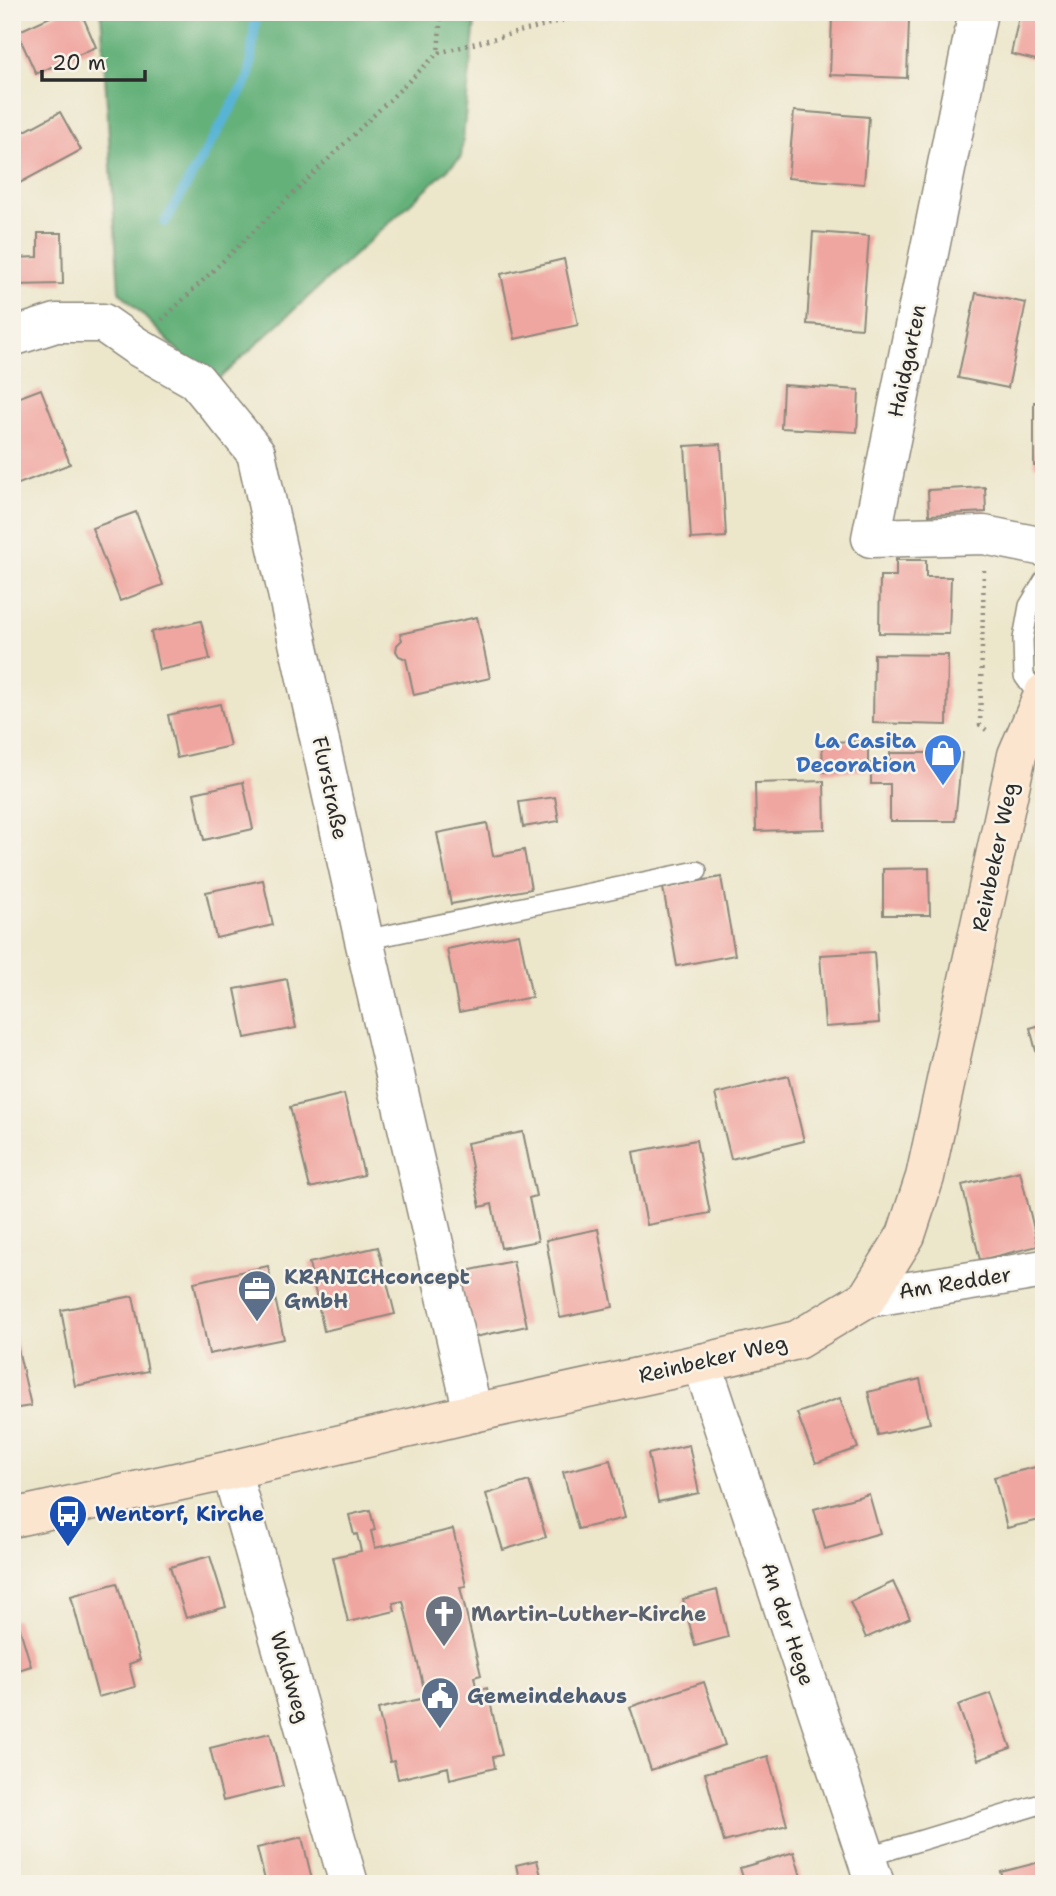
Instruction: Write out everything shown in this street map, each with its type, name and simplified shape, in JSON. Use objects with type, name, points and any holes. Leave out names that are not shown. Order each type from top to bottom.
[{"type":"main road","name":"Reinbeker Weg","points":[[12,1518],[797,1340],[867,1298],[906,1235],[925,1177],[1017,754],[1042,695]]},
{"type":"street","name":"Haidgarten","points":[[978,12],[871,538],[984,536],[1044,547]]},
{"type":"street","name":"Flurstraße","points":[[12,337],[56,323],[103,323],[136,346],[195,380],[256,453],[473,1413]]},
{"type":"street","name":"Am Redder","points":[[867,1298],[1044,1269]]},
{"type":"street","name":"An der Hege","points":[[702,1363],[871,1870]]},
{"type":"street","name":"Waldweg","points":[[231,1470],[349,1884]]},
{"type":"lane","points":[[1042,695],[1024,676],[1023,639],[1029,606],[1044,581]]},
{"type":"lane","points":[[364,940],[697,871]]},
{"type":"lane","points":[[871,1870],[1044,1803]]},
{"type":"path","points":[[438,53],[441,12]]},
{"type":"path","points":[[136,346],[438,53],[596,12]]},
{"type":"path","points":[[984,536],[980,725],[1017,754]]},
{"type":"green space","points":[[101,12],[476,12],[461,157],[212,385],[119,291]]},
{"type":"building","points":[[61,12],[81,12],[96,47],[36,74],[17,32]]},
{"type":"building","points":[[1020,12],[1044,12],[1044,62],[1011,54]]},
{"type":"building","points":[[832,17],[909,20],[907,78],[830,75]]},
{"type":"building","points":[[794,111],[869,117],[864,184],[788,178]]},
{"type":"building","points":[[60,112],[81,150],[18,184],[12,174],[12,138]]},
{"type":"building","points":[[813,232],[869,236],[862,328],[807,324]]},
{"type":"building","points":[[38,233],[62,233],[63,284],[12,285],[12,258],[38,257]]},
{"type":"building","points":[[564,259],[578,325],[515,339],[501,274]]},
{"type":"building","points":[[976,293],[1026,303],[1008,388],[958,378]]},
{"type":"building","points":[[783,385],[859,390],[857,432],[781,428]]},
{"type":"building","points":[[41,389],[70,464],[16,485],[12,476],[12,400]]},
{"type":"building","points":[[1034,402],[1044,402],[1044,467],[1034,466]]},
{"type":"building","points":[[721,444],[726,537],[691,539],[685,446]]},
{"type":"building","points":[[985,487],[986,512],[929,515],[928,490]]},
{"type":"building","points":[[136,512],[163,585],[120,601],[92,528]]},
{"type":"building","points":[[896,560],[926,560],[926,577],[951,577],[949,634],[879,633],[880,576],[896,576]]},
{"type":"building","points":[[477,617],[490,678],[414,695],[406,659],[396,651],[402,640],[400,634]]},
{"type":"building","points":[[201,621],[210,659],[159,670],[151,632]]},
{"type":"building","points":[[874,654],[948,655],[947,725],[873,723]]},
{"type":"building","points":[[220,704],[230,746],[177,758],[168,715]]},
{"type":"building","points":[[868,741],[868,771],[823,772],[822,742]]},
{"type":"building","points":[[890,753],[962,753],[955,821],[890,821],[890,784],[871,784],[871,763],[890,763]]},
{"type":"building","points":[[824,781],[825,829],[756,831],[755,783]]},
{"type":"building","points":[[243,782],[253,829],[204,840],[194,793]]},
{"type":"building","points":[[555,797],[559,821],[523,827],[519,802]]},
{"type":"building","points":[[487,823],[493,856],[524,850],[531,889],[451,904],[437,833]]},
{"type":"building","points":[[929,868],[930,915],[883,915],[883,869]]},
{"type":"building","points":[[721,877],[735,955],[677,966],[663,888]]},
{"type":"building","points":[[263,880],[273,925],[216,938],[206,892]]},
{"type":"building","points":[[519,934],[532,997],[459,1012],[447,949]]},
{"type":"building","points":[[874,952],[879,1023],[825,1027],[820,955]]},
{"type":"building","points":[[287,979],[296,1028],[245,1038],[235,989]]},
{"type":"building","points":[[1044,1024],[1044,1078],[1043,1078],[1030,1028]]},
{"type":"building","points":[[788,1076],[804,1141],[731,1159],[715,1094]]},
{"type":"building","points":[[344,1094],[364,1175],[310,1188],[290,1107]]},
{"type":"building","points":[[523,1132],[536,1196],[529,1198],[538,1241],[501,1248],[492,1204],[480,1207],[467,1143]]},
{"type":"building","points":[[696,1140],[710,1213],[647,1225],[633,1152]]},
{"type":"building","points":[[1020,1171],[1038,1246],[980,1260],[962,1185]]},
{"type":"building","points":[[598,1229],[613,1307],[560,1318],[546,1240]]},
{"type":"building","points":[[378,1247],[395,1314],[324,1331],[309,1263]]},
{"type":"building","points":[[513,1261],[527,1326],[470,1338],[457,1273]]},
{"type":"building","points":[[268,1266],[284,1339],[209,1354],[194,1282]]},
{"type":"building","points":[[133,1296],[148,1371],[75,1386],[61,1310]]},
{"type":"building","points":[[12,1323],[31,1406],[12,1409]]},
{"type":"building","points":[[920,1379],[930,1423],[878,1435],[868,1392]]},
{"type":"building","points":[[840,1398],[858,1448],[816,1463],[797,1413]]},
{"type":"building","points":[[689,1445],[699,1493],[658,1502],[648,1454]]},
{"type":"building","points":[[610,1460],[625,1518],[578,1529],[563,1472]]},
{"type":"building","points":[[1044,1465],[1044,1519],[1007,1528],[994,1477]]},
{"type":"building","points":[[529,1481],[546,1537],[503,1550],[486,1494]]},
{"type":"building","points":[[869,1494],[880,1533],[825,1549],[814,1509]]},
{"type":"building","name":"Martin-Luther-Kirche","points":[[370,1510],[375,1530],[371,1531],[375,1548],[453,1529],[466,1586],[460,1587],[481,1675],[474,1677],[477,1691],[487,1688],[502,1755],[493,1757],[495,1768],[450,1779],[448,1767],[398,1779],[394,1761],[390,1762],[378,1709],[433,1696],[431,1687],[424,1689],[403,1601],[393,1603],[395,1611],[348,1622],[333,1557],[361,1551],[349,1515]]},
{"type":"building","points":[[210,1556],[226,1607],[186,1618],[170,1567]]},
{"type":"building","points":[[893,1582],[910,1618],[866,1638],[850,1602]]},
{"type":"building","points":[[117,1583],[140,1660],[129,1664],[135,1687],[98,1697],[71,1596]]},
{"type":"building","points":[[717,1590],[728,1637],[695,1646],[683,1599]]},
{"type":"building","points":[[17,1619],[31,1666],[12,1672],[12,1620]]},
{"type":"building","points":[[704,1682],[725,1745],[651,1770],[630,1707]]},
{"type":"building","points":[[991,1693],[1011,1748],[978,1760],[958,1705]]},
{"type":"building","points":[[270,1733],[283,1786],[223,1801],[210,1748]]},
{"type":"building","points":[[768,1756],[787,1825],[724,1842],[705,1773]]},
{"type":"building","points":[[302,1837],[313,1884],[266,1884],[257,1848]]},
{"type":"building","points":[[794,1852],[803,1884],[745,1884],[740,1868]]},
{"type":"building","points":[[537,1860],[543,1884],[520,1884],[516,1865]]},
{"type":"building","points":[[1044,1861],[1044,1884],[1005,1884],[1001,1872]]},
{"type":"waterway","points":[[165,222],[249,77],[256,12]]},
{"type":"place","name":"La Casita Decoration","points":[[943,787]]},
{"type":"place","name":"KRANICHconcept GmbH","points":[[257,1323]]},
{"type":"place","name":"Wentorf, Kirche","points":[[68,1548]]},
{"type":"place","name":"Martin-Luther-Kirche","points":[[444,1648]]},
{"type":"place","name":"Gemeindehaus","points":[[440,1730]]}]
